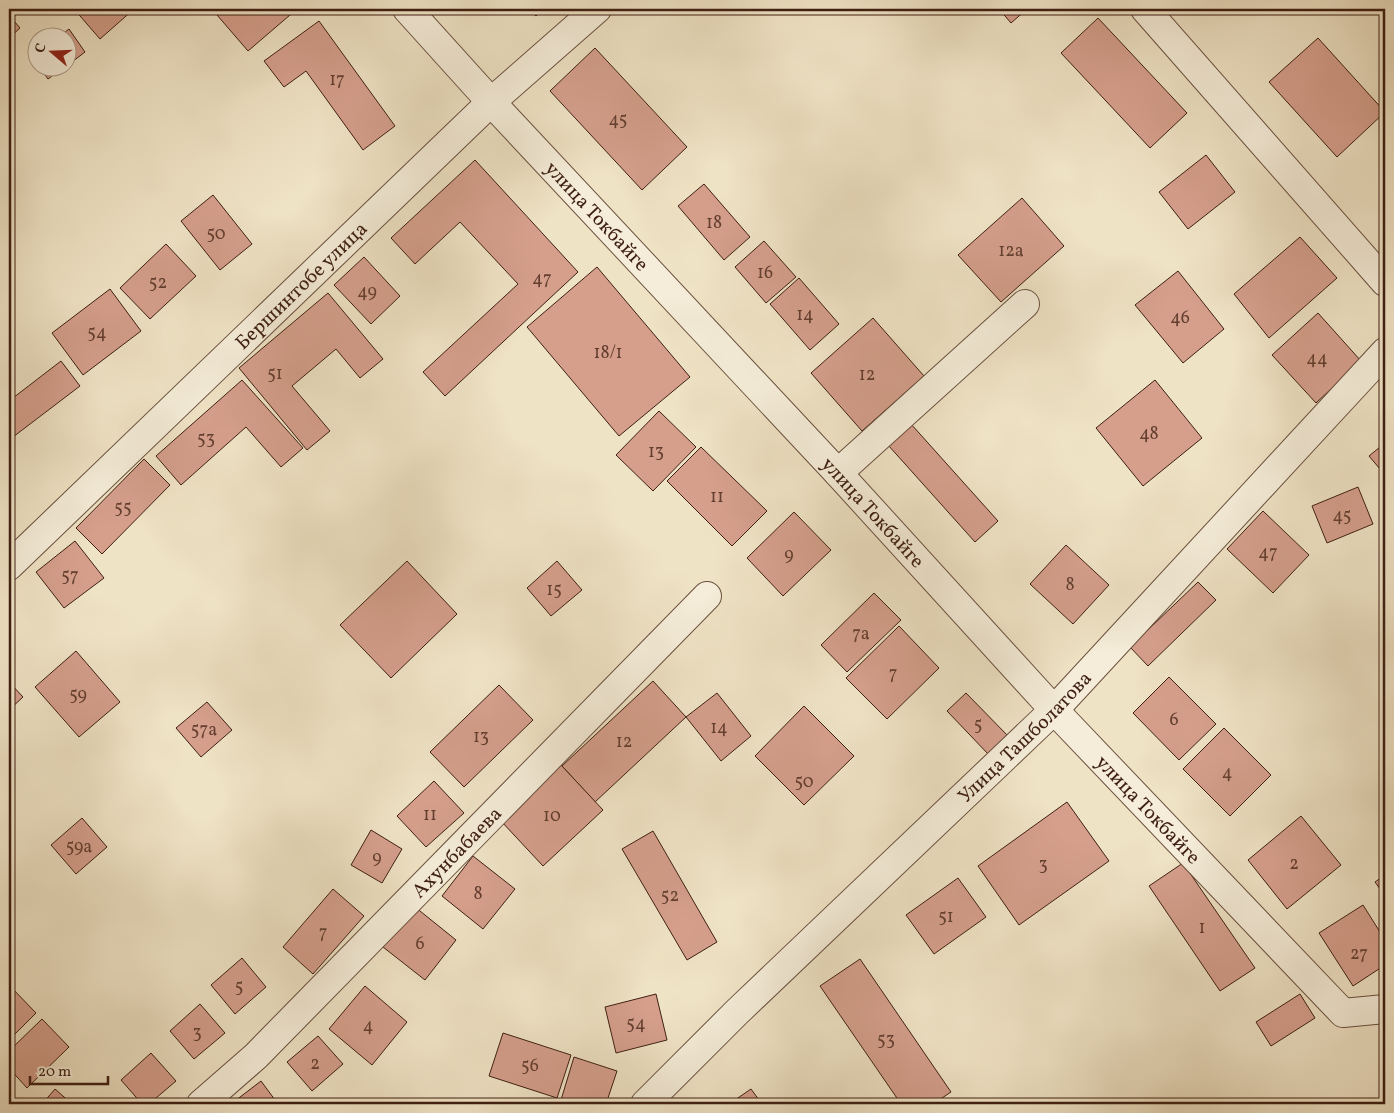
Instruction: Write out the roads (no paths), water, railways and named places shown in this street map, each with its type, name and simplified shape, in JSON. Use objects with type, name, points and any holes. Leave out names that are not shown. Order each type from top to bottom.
[{"type":"street","name":"улица Токбайге","points":[[407,9],[491,102],[838,473],[1054,710],[1343,1014],[1385,1009]]},
{"type":"street","name":"Бершинтобе улица","points":[[9,566],[491,102],[597,9]]},
{"type":"street","points":[[1145,9],[1385,282]]},
{"type":"street","points":[[838,473],[1026,304]]},
{"type":"street","name":"Улица Ташболатова","points":[[645,1104],[737,1012],[1054,710],[1385,352]]},
{"type":"street","name":"Ахунбабаева","points":[[201,1104],[256,1056],[707,596]]}]
